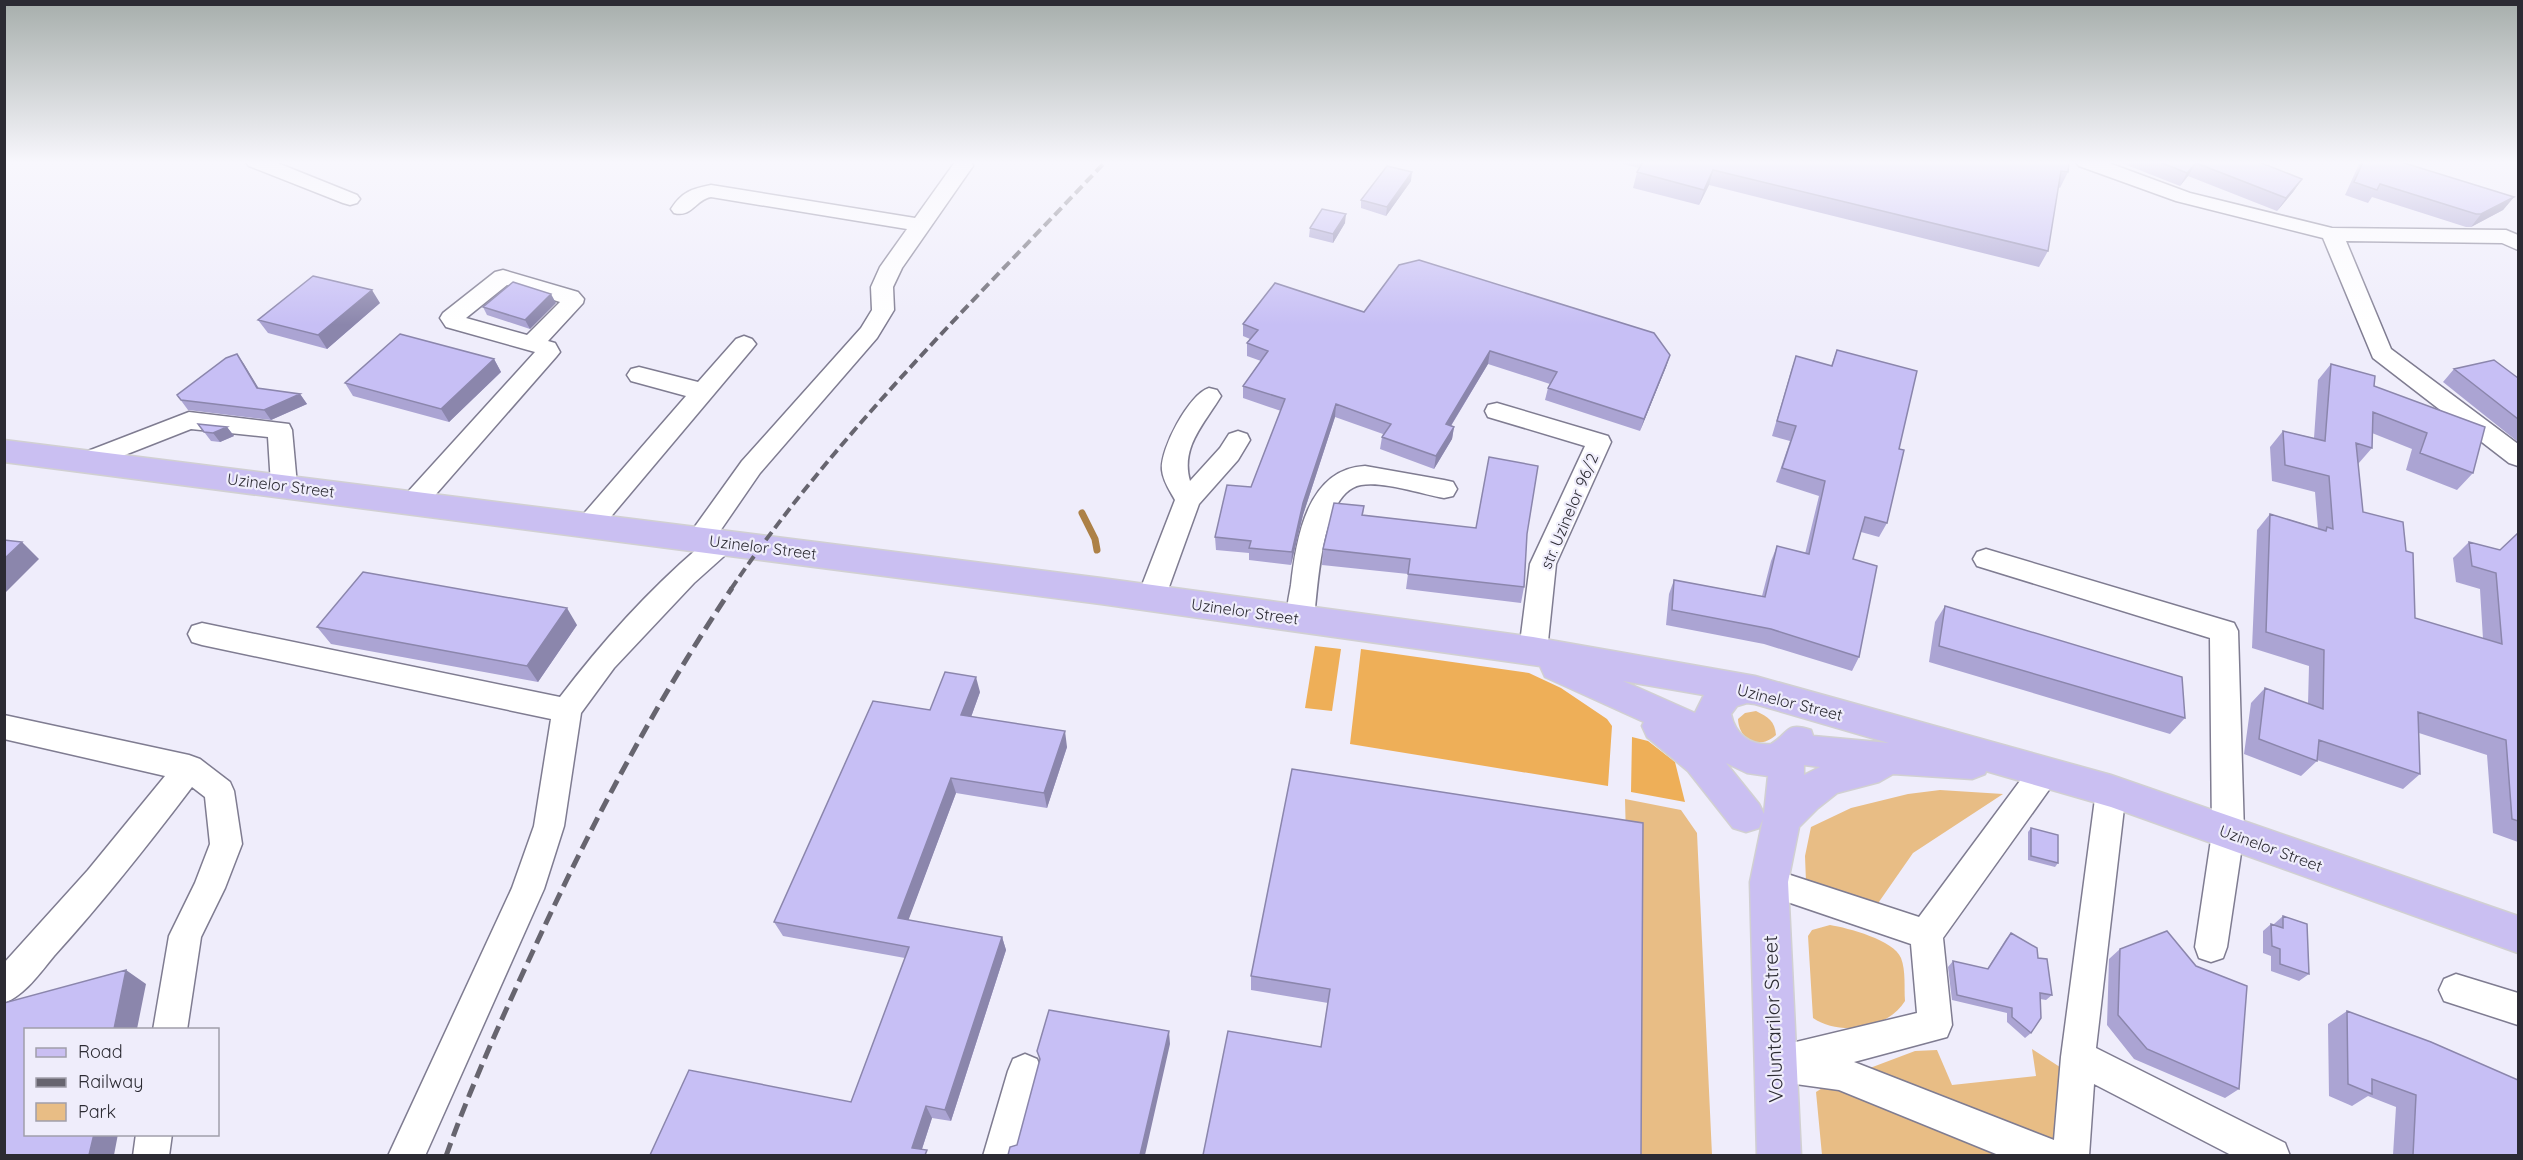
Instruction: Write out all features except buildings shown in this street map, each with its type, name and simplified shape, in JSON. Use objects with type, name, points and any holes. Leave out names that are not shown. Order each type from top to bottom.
[{"type":"main road","name":"Uzinelor Street","points":[[4,452],[284,485],[1300,618],[1526,651],[1760,693],[2033,767],[2111,791],[2518,935]]},
{"type":"main road","name":"Uzinelor Street","points":[[1526,651],[1728,746]]},
{"type":"main road","points":[[1760,693],[1784,703],[1798,721],[1800,731],[1790,752],[1774,760],[1760,760],[1728,746],[1716,732],[1713,711],[1725,695],[1760,693]]},
{"type":"main road","points":[[1623,698],[1678,740],[1764,818],[1830,777],[1883,766],[1924,762]]},
{"type":"main road","name":"Voluntarilor Street","points":[[1728,746],[1736,780],[1764,818],[1769,882],[1779,1155]]},
{"type":"main road","name":"Uzinelor Street","points":[[1790,752],[2033,767]]},
{"type":"main road","name":"Voluntarilor Street","points":[[1764,818],[1786,787],[1790,752]]},
{"type":"street","points":[[866,216],[921,225]]},
{"type":"street","points":[[406,1155],[528,889],[549,826],[567,710],[604,660],[684,576],[712,540],[751,467],[869,333],[883,310],[884,279],[927,216]]},
{"type":"street","points":[[2260,216],[2332,234],[2506,237],[2518,243]]},
{"type":"street","points":[[2332,234],[2381,353],[2518,457]]},
{"type":"street","points":[[414,502],[548,352],[547,348],[531,344],[454,322],[451,318],[503,277],[573,299],[531,344]]},
{"type":"street","points":[[590,525],[744,344]]},
{"type":"street","points":[[639,375],[703,393]]},
{"type":"street","points":[[1188,500],[1174,476],[1173,455],[1209,396]]},
{"type":"street","name":"str. Uzinelor 96/2","points":[[1497,411],[1599,442],[1543,564],[1526,651]]},
{"type":"street","points":[[84,462],[189,420],[280,430],[284,485]]},
{"type":"street","points":[[1152,598],[1188,500],[1223,461],[1238,440]]},
{"type":"street","points":[[1300,618],[1315,520],[1341,483],[1360,476],[1444,489]]},
{"type":"street","points":[[1986,559],[2224,631],[2228,832],[2224,875],[2211,947]]},
{"type":"street","points":[[202,634],[567,710]]},
{"type":"street","points":[[4,727],[189,768],[219,791],[226,844],[209,888],[185,936],[170,1028]]},
{"type":"street","points":[[1774,1064],[1935,1025],[1926,934],[2033,767]]},
{"type":"street","points":[[4,987],[46,944],[189,768]]},
{"type":"street","points":[[2071,1155],[2078,1057],[2111,791]]},
{"type":"street","points":[[1769,882],[1926,934]]},
{"type":"street","points":[[2456,990],[2518,1009]]},
{"type":"street","points":[[2078,1057],[2272,1155]]},
{"type":"street","points":[[1774,1064],[1839,1073],[2048,1155]]},
{"type":"street","points":[[1001,1155],[1025,1071]]},
{"type":"street","points":[[151,1155],[154,1136]]},
{"type":"green space","points":[[1756,711],[1770,720],[1774,726],[1776,735],[1770,740],[1751,741],[1746,738],[1739,727],[1738,719],[1745,713]]},
{"type":"green space","points":[[1940,790],[2003,794],[1913,853],[1874,909],[1806,882],[1805,856],[1811,827],[1851,808],[1908,794]]},
{"type":"green space","points":[[1625,799],[1681,810],[1697,833],[1712,1155],[1634,1155]]},
{"type":"green space","points":[[1830,925],[1880,940],[1897,952],[1901,958],[1905,1001],[1887,1018],[1875,1024],[1849,1028],[1824,1024],[1813,1018],[1808,936],[1812,930]]},
{"type":"green space","points":[[2032,1049],[2063,1069],[2059,1151],[1862,1071],[1915,1051],[1937,1050],[1952,1085],[2036,1076]]},
{"type":"green space","points":[[1832,1082],[2020,1155],[1822,1155],[1816,1092]]},
{"type":"shaded area","points":[[1315,646],[1341,649],[1332,711],[1305,708]]},
{"type":"shaded area","points":[[1361,649],[1529,673],[1561,688],[1607,719],[1612,726],[1608,786],[1350,744]]},
{"type":"shaded area","points":[[1632,737],[1648,741],[1675,762],[1685,802],[1631,792]]},
{"type":"waterway","points":[[1082,513],[1095,539],[1097,550]]},
{"type":"railway","points":[[731,589],[772,531],[862,421],[909,368],[1053,216]]},
{"type":"railway","points":[[446,1156],[498,1027],[601,811],[650,720],[732,588]]}]
